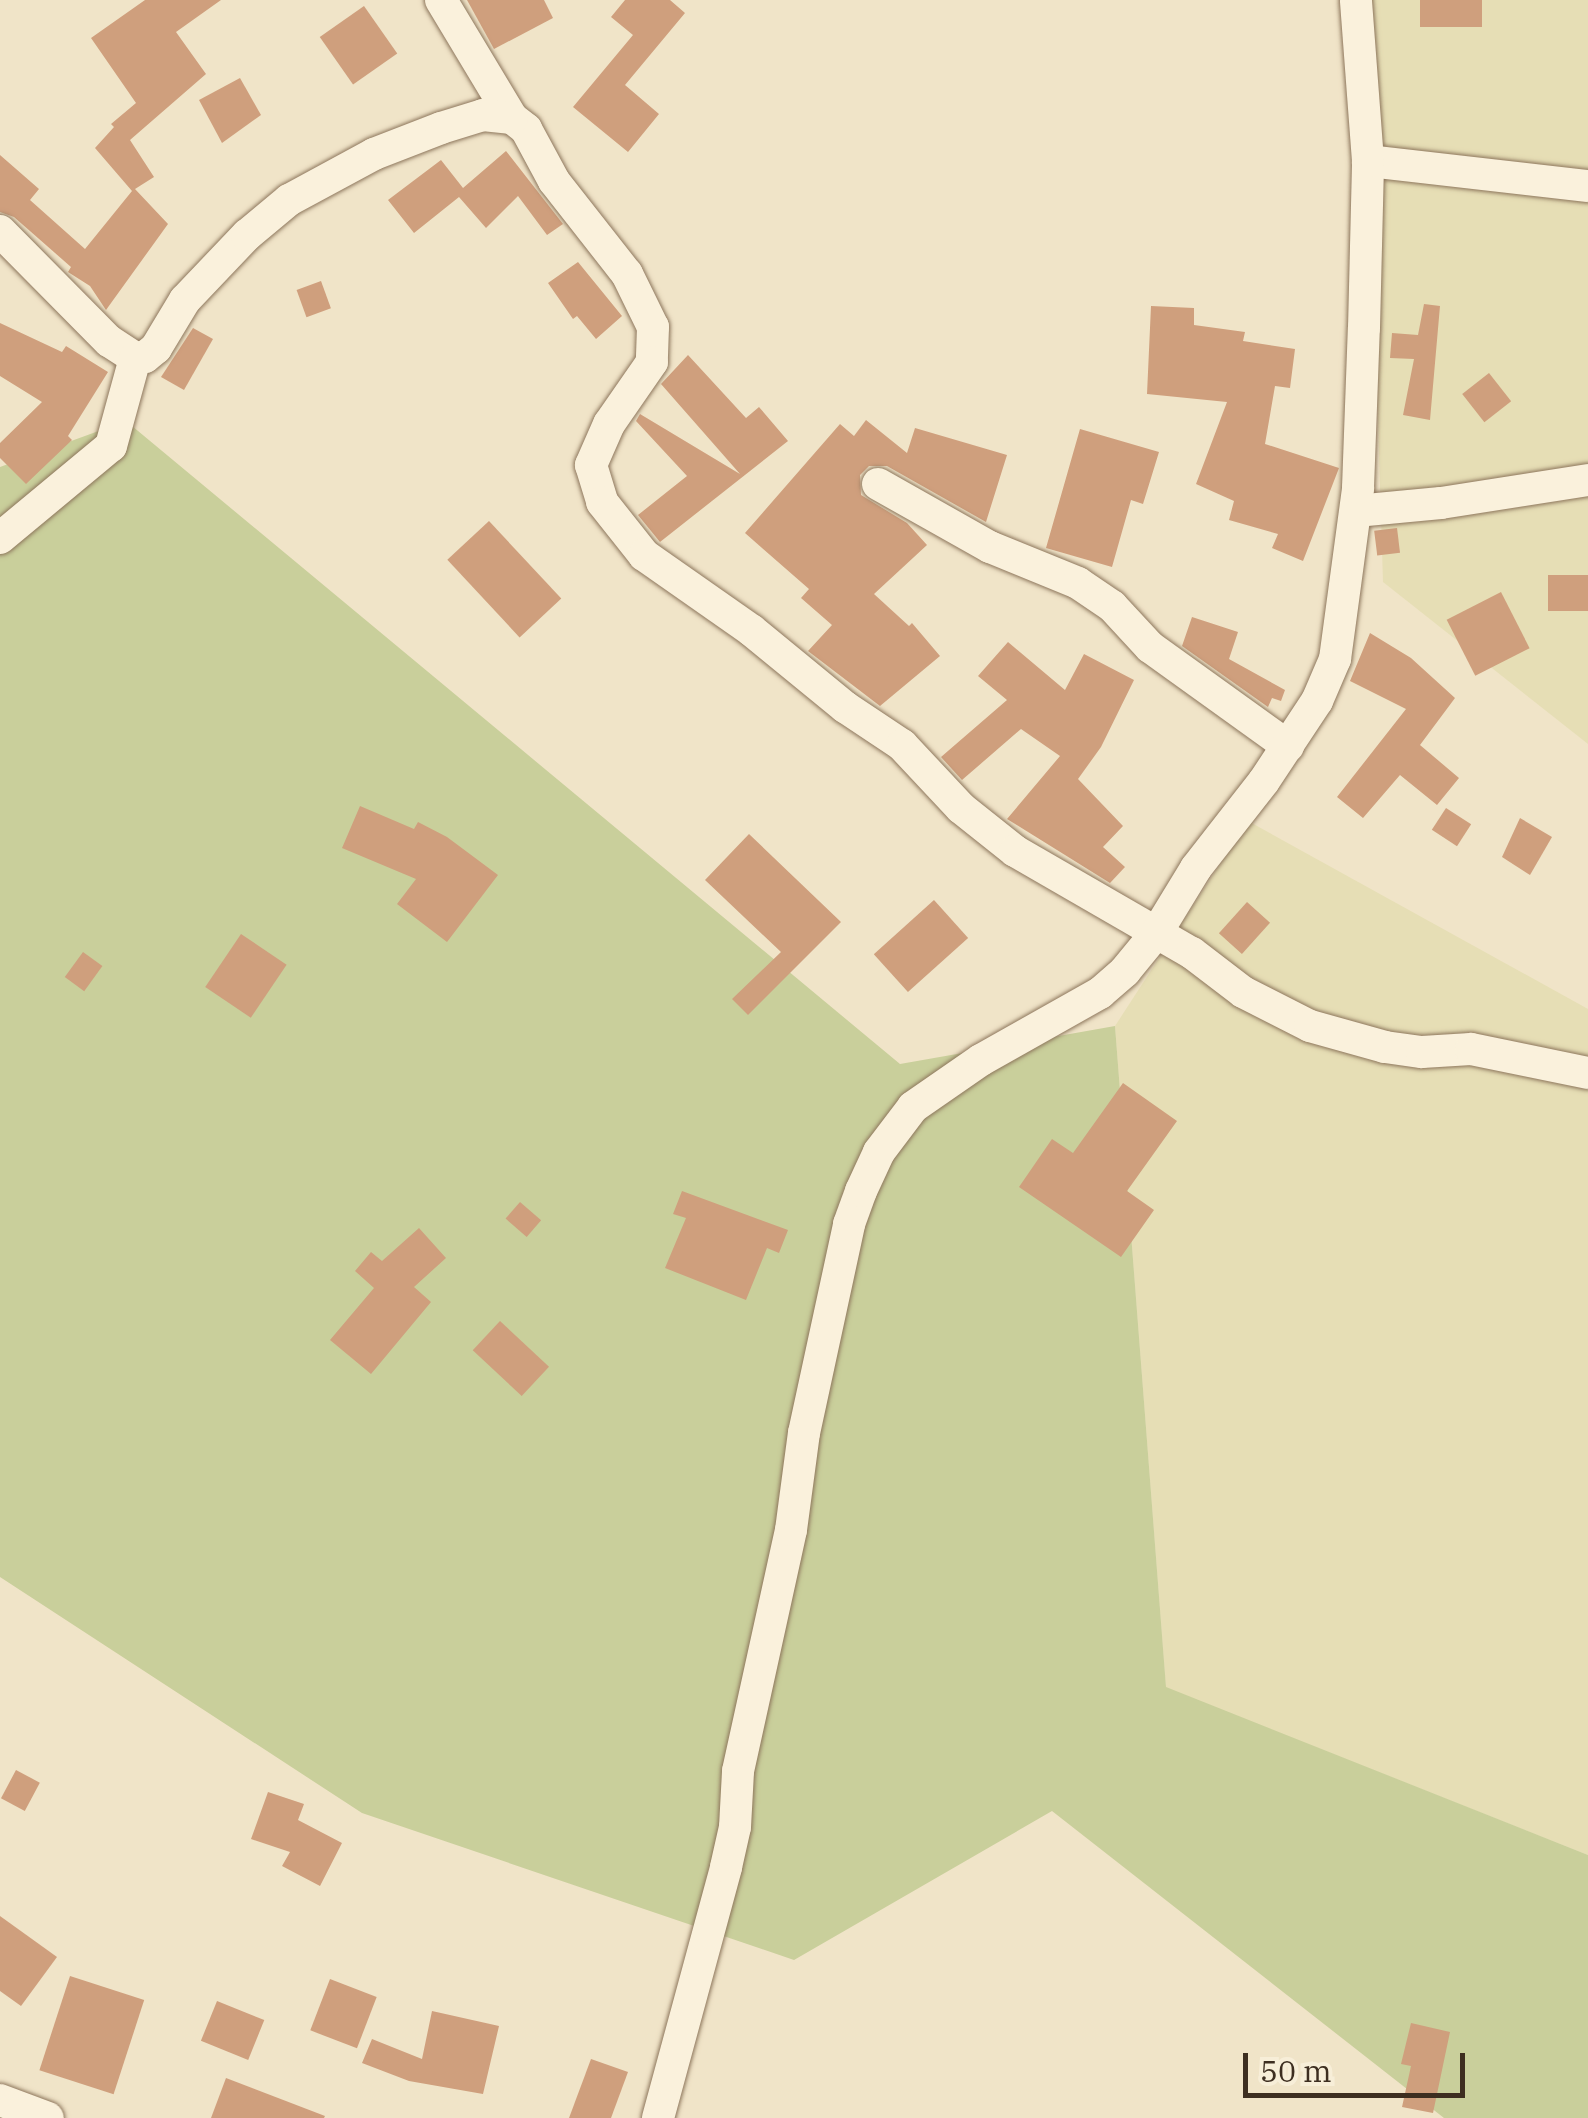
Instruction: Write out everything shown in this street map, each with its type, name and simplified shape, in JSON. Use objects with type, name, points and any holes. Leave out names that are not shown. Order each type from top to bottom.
[{"type":"street","points":[[441,0],[512,118],[526,129],[554,181],[627,274],[653,327],[652,362],[596,447],[591,464],[602,502],[644,555],[751,630],[845,707],[902,744],[961,808],[1016,851],[1112,904],[1134,924],[1157,932],[1242,992],[1310,1026],[1385,1047],[1422,1052],[1471,1049],[1588,1073]]},
{"type":"street","points":[[658,2118],[735,1827],[738,1771],[790,1530],[804,1433],[849,1224],[861,1191],[880,1152],[913,1107],[981,1060],[1100,992],[1157,932],[1196,868],[1288,746],[1316,701],[1335,659],[1356,511],[1368,161],[1356,0]]},
{"type":"street","points":[[0,232],[109,341],[135,358],[152,353],[186,300],[248,235],[289,200],[360,161],[441,128],[483,115],[512,118]]},
{"type":"street","points":[[1368,161],[1588,186]]},
{"type":"street","points":[[0,538],[111,446],[135,358]]},
{"type":"street","points":[[1356,511],[1441,503],[1588,480]]},
{"type":"street","points":[[878,484],[990,547],[1078,583],[1112,606],[1150,647],[1288,746]]},
{"type":"street","points":[[0,2100],[48,2118]]},
{"type":"shaded area","points":[[1365,0],[1588,0],[1588,744],[1383,582]]},
{"type":"shaded area","points":[[1248,821],[1588,1009],[1588,1855],[1166,1688],[1115,1026]]},
{"type":"green space","points":[[126,421],[900,1064],[1115,1026],[1166,1687],[1588,1855],[1588,2118],[1444,2118],[1052,1811],[794,1960],[362,1813],[0,1577],[0,467]]},
{"type":"building","points":[[145,0],[221,0],[176,32],[206,74],[130,140],[154,177],[135,189],[168,224],[106,310],[90,286],[68,272],[71,267],[14,217],[0,212],[0,155],[39,189],[30,200],[85,249],[132,191],[95,148],[114,127],[111,124],[136,103],[91,38]]},
{"type":"building","points":[[467,0],[544,0],[553,18],[494,49]]},
{"type":"building","points":[[625,0],[670,0],[685,13],[625,85],[659,114],[628,152],[573,107],[633,35],[611,17]]},
{"type":"building","points":[[1420,0],[1482,0],[1482,27],[1420,27]]},
{"type":"building","points":[[364,6],[397,54],[353,84],[320,37]]},
{"type":"building","points":[[240,78],[261,115],[222,143],[199,100]]},
{"type":"building","points":[[506,151],[563,224],[547,235],[518,196],[486,228],[459,197],[414,233],[388,200],[441,160],[463,188]]},
{"type":"building","points":[[578,262],[622,316],[596,339],[577,316],[573,319],[548,283]]},
{"type":"building","points":[[321,281],[331,308],[306,317],[297,290]]},
{"type":"building","points":[[1424,304],[1440,306],[1430,420],[1403,415],[1414,359],[1390,358],[1392,333],[1418,335]]},
{"type":"building","points":[[1151,306],[1194,308],[1194,325],[1245,332],[1243,341],[1295,349],[1290,388],[1275,386],[1265,444],[1339,468],[1303,561],[1272,548],[1278,534],[1229,520],[1234,501],[1196,484],[1227,402],[1147,394]]},
{"type":"building","points":[[0,323],[62,352],[66,346],[108,372],[68,436],[72,440],[26,484],[0,458],[0,443],[42,402],[0,376]]},
{"type":"building","points":[[193,328],[213,339],[184,390],[161,377]]},
{"type":"building","points":[[688,355],[746,418],[759,407],[788,441],[660,542],[638,515],[687,476],[636,421],[640,414],[740,474],[661,384]]},
{"type":"building","points":[[1489,373],[1511,401],[1484,422],[1462,394]]},
{"type":"building","points":[[866,420],[907,453],[915,428],[1007,455],[986,522],[887,466],[869,466],[860,475],[861,495],[907,523],[927,545],[874,594],[909,626],[912,623],[940,656],[880,706],[808,651],[832,625],[801,598],[809,589],[745,533],[840,424],[854,436]]},
{"type":"building","points":[[1080,429],[1159,452],[1143,504],[1131,500],[1112,567],[1046,548]]},
{"type":"building","points":[[489,521],[561,599],[520,637],[447,560]]},
{"type":"building","points":[[1397,528],[1400,553],[1377,556],[1374,531]]},
{"type":"building","points":[[1548,575],[1588,575],[1588,611],[1548,611]]},
{"type":"building","points":[[1501,592],[1530,648],[1475,676],[1447,620]]},
{"type":"building","points":[[1192,617],[1238,632],[1229,659],[1285,690],[1281,701],[1272,698],[1268,707],[1182,646]]},
{"type":"building","points":[[1370,633],[1411,658],[1455,698],[1420,745],[1459,778],[1437,805],[1400,775],[1363,818],[1337,797],[1406,709],[1350,681]]},
{"type":"building","points":[[1008,642],[1065,690],[1084,654],[1134,680],[1101,747],[1078,779],[1123,826],[1103,847],[1125,867],[1110,883],[1007,819],[1060,756],[1021,729],[962,780],[941,757],[1007,700],[978,676]]},
{"type":"building","points":[[360,806],[414,829],[418,822],[447,837],[498,875],[447,942],[397,904],[416,879],[342,848]]},
{"type":"building","points":[[1446,808],[1471,824],[1457,846],[1432,830]]},
{"type":"building","points":[[1520,818],[1552,837],[1530,875],[1502,857]]},
{"type":"building","points":[[749,834],[841,922],[748,1015],[732,999],[781,952],[705,880]]},
{"type":"building","points":[[934,900],[968,938],[908,992],[874,954]]},
{"type":"building","points":[[1247,902],[1270,923],[1242,954],[1219,933]]},
{"type":"building","points":[[241,934],[287,965],[251,1018],[205,987]]},
{"type":"building","points":[[83,952],[102,966],[84,991],[65,977]]},
{"type":"building","points":[[1123,1083],[1177,1121],[1127,1191],[1154,1210],[1121,1257],[1019,1187],[1052,1139],[1073,1153]]},
{"type":"building","points":[[682,1191],[788,1230],[779,1253],[767,1248],[746,1300],[665,1268],[686,1218],[673,1214]]},
{"type":"building","points":[[520,1202],[541,1220],[527,1237],[506,1219]]},
{"type":"building","points":[[419,1228],[446,1258],[414,1287],[431,1302],[371,1374],[330,1340],[374,1288],[355,1271],[371,1252],[382,1261]]},
{"type":"building","points":[[500,1321],[549,1367],[522,1396],[473,1350]]},
{"type":"building","points":[[16,1770],[40,1783],[25,1811],[1,1798]]},
{"type":"building","points":[[268,1792],[304,1804],[298,1820],[342,1843],[320,1886],[282,1866],[290,1852],[251,1839]]},
{"type":"building","points":[[0,1916],[57,1957],[21,2006],[0,1991]]},
{"type":"building","points":[[70,1976],[144,2000],[114,2094],[39,2070]]},
{"type":"building","points":[[330,1979],[377,1997],[357,2048],[310,2030]]},
{"type":"building","points":[[217,2001],[264,2020],[248,2060],[201,2041]]},
{"type":"building","points":[[432,2011],[499,2026],[483,2094],[409,2081],[362,2063],[372,2039],[422,2059]]},
{"type":"building","points":[[1411,2023],[1450,2032],[1433,2113],[1402,2107],[1411,2066],[1401,2064]]},
{"type":"building","points":[[591,2059],[628,2072],[611,2118],[569,2118]]},
{"type":"building","points":[[226,2078],[325,2116],[211,2118]]}]
